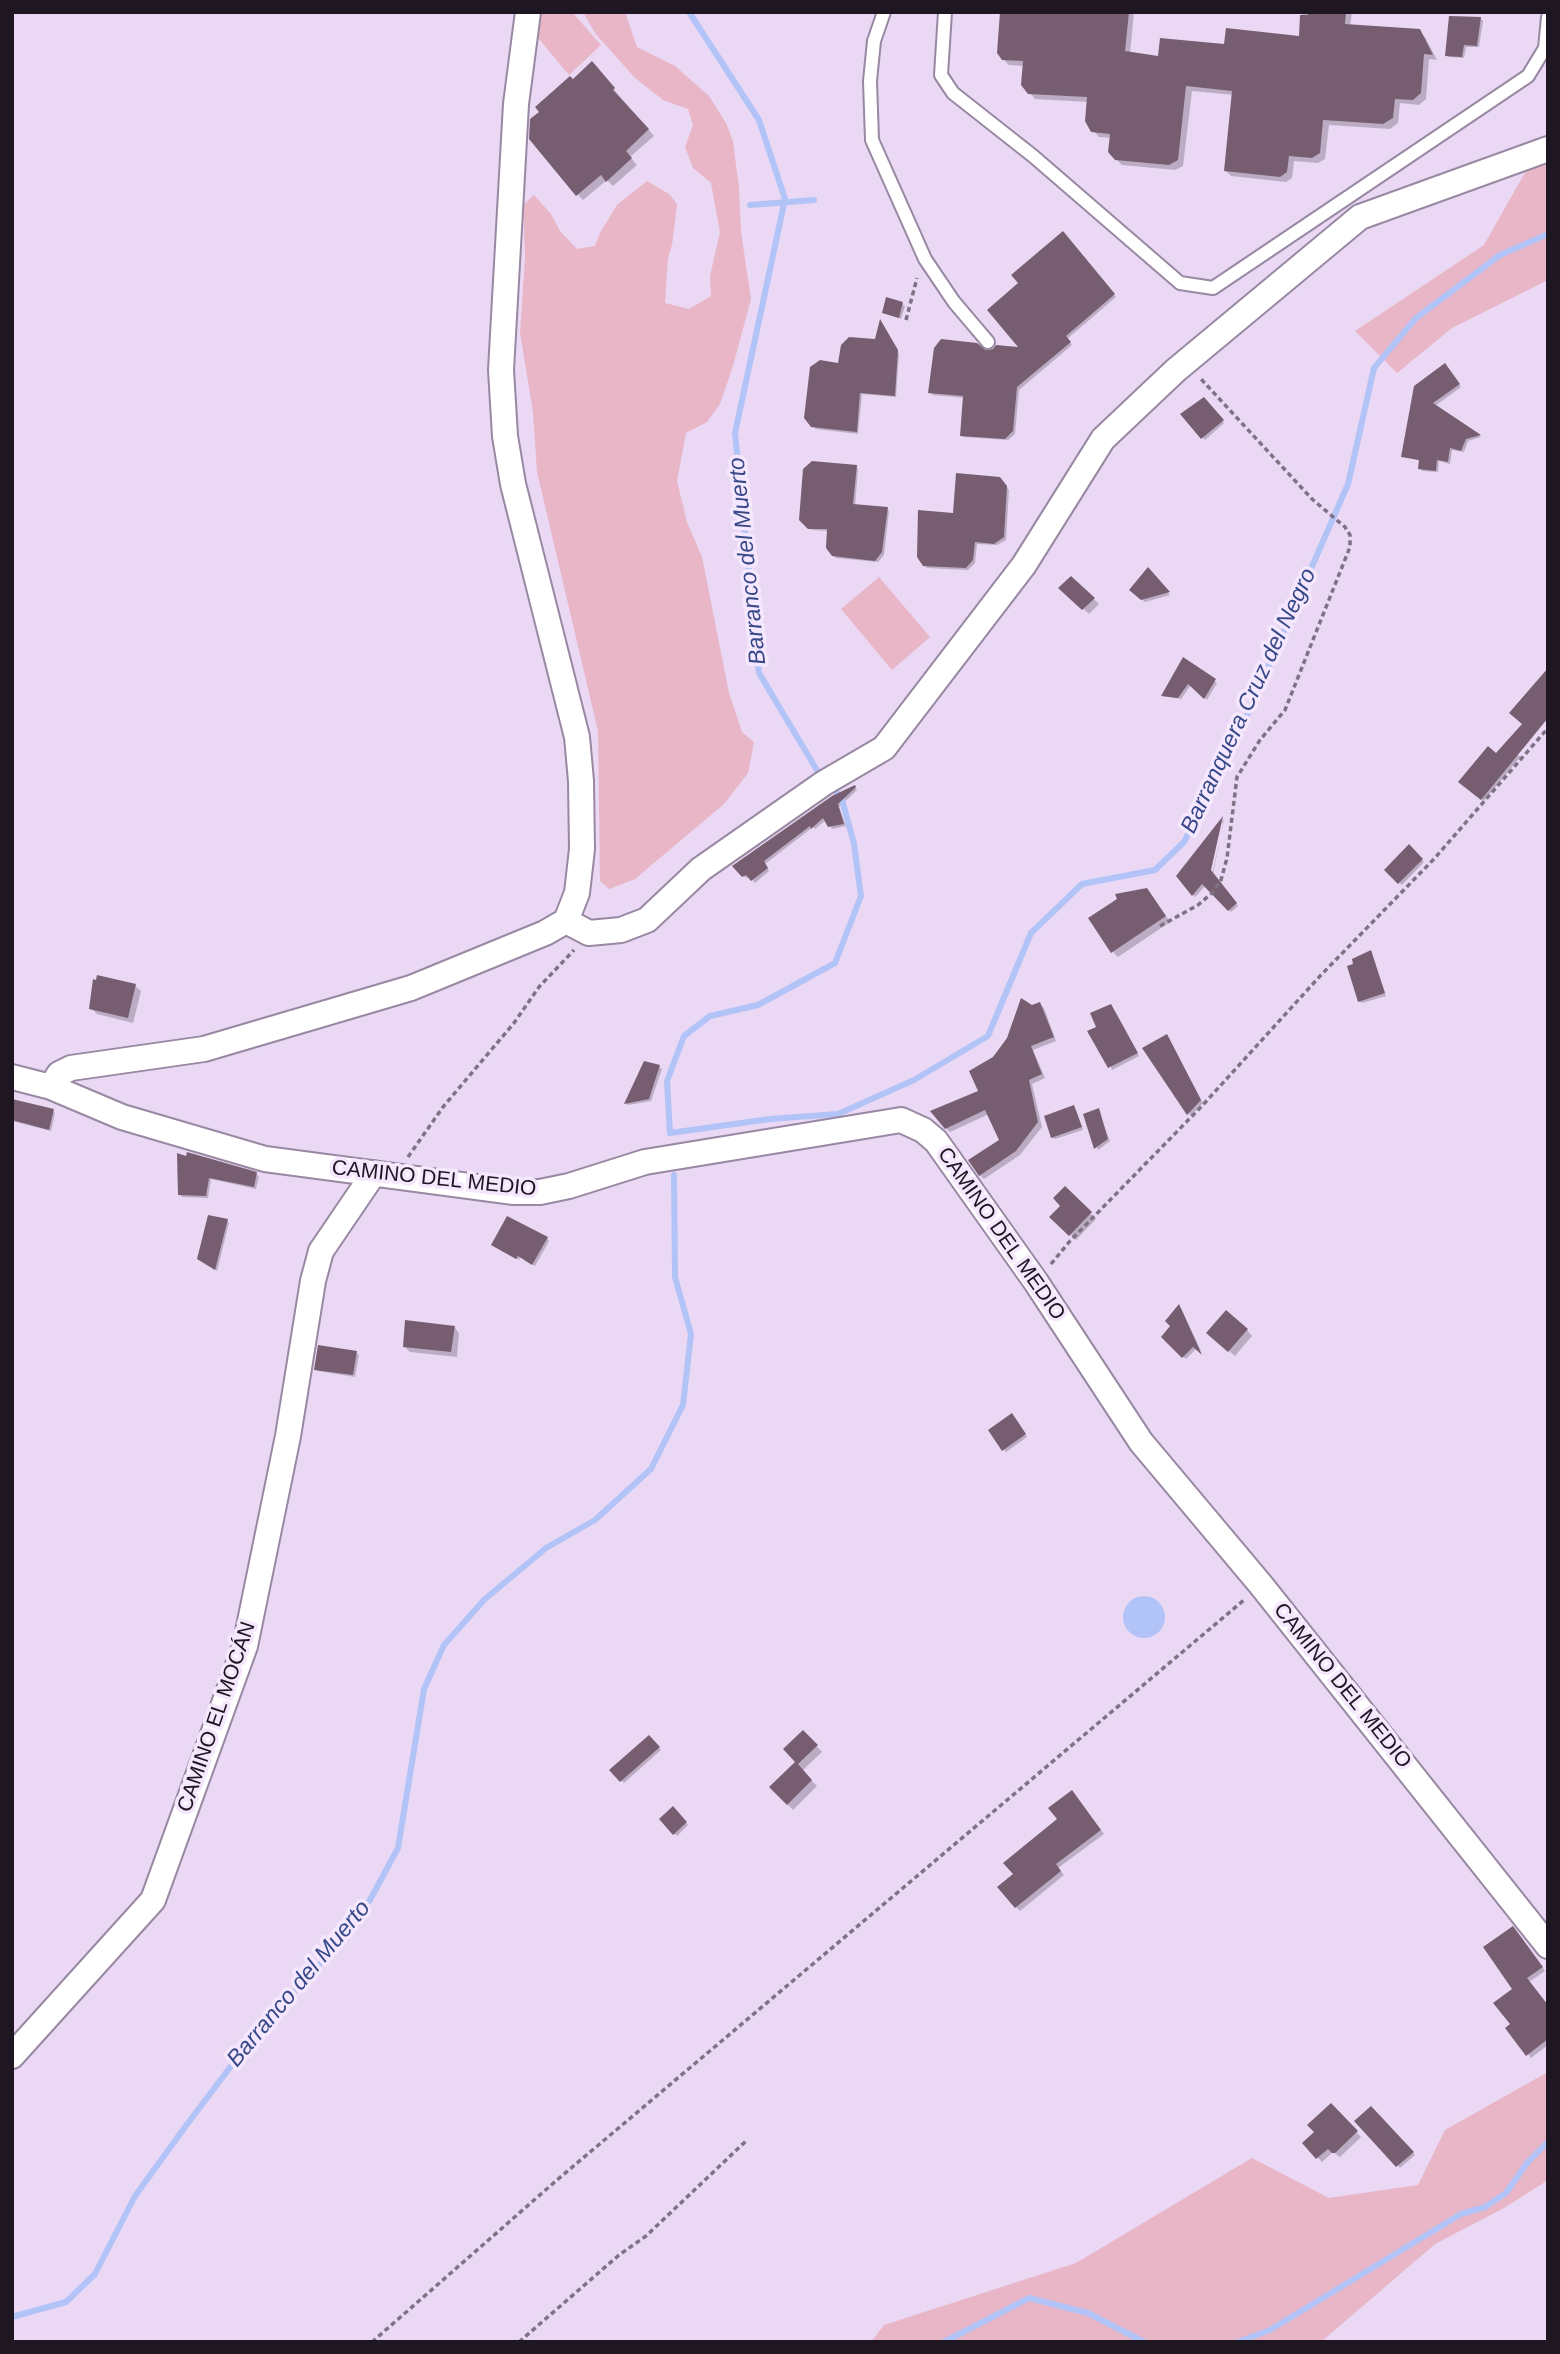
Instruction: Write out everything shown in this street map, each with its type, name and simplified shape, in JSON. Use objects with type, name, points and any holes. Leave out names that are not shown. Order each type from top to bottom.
[{"type":"street","points":[[51,1087],[59,1074],[71,1068],[204,1049],[411,988],[545,933],[566,921],[577,893],[582,849],[577,737],[513,484],[505,436],[500,370],[516,104],[528,12]]},
{"type":"street","points":[[566,921],[589,933],[621,930],[647,920],[701,869],[824,783],[884,748],[1024,565],[1103,439],[1186,362],[1360,217],[1548,149]]},
{"type":"street","name":"CAMINO DEL MEDIO","points":[[12,1077],[51,1087],[122,1117],[265,1159],[514,1192],[540,1192],[569,1186],[646,1162],[901,1120],[923,1130],[936,1141],[1036,1282],[1140,1442],[1261,1585],[1548,1946]]},
{"type":"street","name":"CAMINO EL MOCÁN","points":[[12,2056],[153,1899],[245,1646],[288,1436],[313,1281],[321,1251],[384,1174]]},
{"type":"lane","points":[[884,12],[874,41],[870,81],[872,140],[925,259],[954,302],[988,342]]},
{"type":"lane","points":[[945,12],[941,75],[953,93],[1033,156],[1180,283],[1213,288],[1528,76],[1545,48],[1548,17]]},
{"type":"path","points":[[906,320],[920,265],[925,259]]},
{"type":"path","points":[[1160,926],[1198,905],[1222,880],[1237,777],[1260,740],[1285,710],[1350,547],[1350,535],[1345,527],[1312,499],[1186,362]]},
{"type":"path","points":[[1036,1282],[1070,1241],[1201,1107],[1321,975],[1434,859],[1548,728]]},
{"type":"path","points":[[384,1174],[514,1023],[538,987],[589,933]]},
{"type":"path","points":[[372,2342],[567,2172],[925,1872],[1054,1759],[1261,1585]]},
{"type":"path","points":[[519,2342],[619,2255],[646,2236],[746,2141]]},
{"type":"shaded area","points":[[539,12],[572,12],[601,45],[569,75],[534,33]]},
{"type":"shaded area","points":[[583,12],[625,12],[637,47],[675,66],[709,96],[726,123],[733,141],[741,232],[751,299],[720,404],[707,422],[686,433],[677,481],[687,522],[702,557],[729,693],[742,732],[754,742],[748,773],[724,804],[635,879],[609,889],[600,881],[598,731],[537,472],[533,412],[520,333],[525,257],[523,205],[534,195],[577,249],[595,246],[617,205],[647,181],[669,194],[677,204],[668,258],[665,303],[689,309],[711,296],[710,276],[720,232],[711,183],[693,168],[685,147],[693,125],[688,109],[663,100],[634,77],[595,33]]},
{"type":"shaded area","points":[[1548,165],[1548,280],[1452,328],[1397,373],[1355,331],[1484,245],[1527,169]]},
{"type":"shaded area","points":[[879,577],[930,637],[892,670],[841,609]]},
{"type":"shaded area","points":[[1548,2072],[1548,2180],[1504,2208],[1435,2244],[1321,2342],[871,2342],[884,2325],[1076,2263],[1252,2158],[1329,2198],[1418,2185],[1445,2130]]},
{"type":"water","points":[[1144,1596],[1159,1602],[1165,1617],[1159,1632],[1144,1638],[1129,1632],[1123,1617],[1129,1602]]},
{"type":"building","points":[[1000,12],[1129,12],[1125,51],[1158,56],[1160,38],[1224,44],[1226,28],[1299,36],[1300,15],[1308,15],[1308,12],[1346,12],[1345,24],[1420,29],[1433,55],[1424,54],[1421,93],[1413,100],[1395,99],[1393,118],[1383,124],[1323,120],[1320,153],[1312,158],[1289,156],[1287,172],[1280,177],[1224,171],[1232,91],[1186,86],[1178,160],[1169,165],[1115,160],[1108,152],[1110,134],[1091,132],[1085,121],[1087,97],[1028,94],[1021,85],[1023,61],[1002,60],[997,53]]},
{"type":"building","points":[[1449,16],[1481,17],[1477,46],[1464,45],[1462,57],[1445,56]]},
{"type":"building","points":[[592,61],[615,88],[613,90],[649,129],[626,151],[632,158],[606,182],[601,175],[576,196],[529,139],[530,119],[539,112],[535,107],[570,76],[573,79]]},
{"type":"building","points":[[1063,231],[1115,294],[1066,336],[1071,342],[1017,387],[1013,431],[1005,439],[960,436],[963,396],[928,393],[934,348],[941,339],[977,343],[986,350],[993,349],[996,345],[1018,347],[987,310],[1018,283],[1011,275]]},
{"type":"building","points":[[886,297],[903,302],[899,318],[882,313]]},
{"type":"building","points":[[880,319],[898,350],[895,396],[860,393],[857,432],[811,427],[804,418],[810,367],[820,360],[838,363],[841,345],[849,337],[875,339]]},
{"type":"building","points":[[1445,363],[1460,384],[1433,403],[1481,435],[1466,439],[1461,451],[1450,448],[1448,462],[1437,460],[1436,471],[1418,469],[1419,460],[1401,457],[1414,386]]},
{"type":"building","points":[[1204,397],[1224,420],[1201,439],[1180,414]]},
{"type":"building","points":[[812,461],[857,465],[853,504],[888,507],[882,552],[875,561],[832,556],[826,548],[827,529],[808,529],[799,520],[803,469]]},
{"type":"building","points":[[956,473],[1000,477],[1007,486],[1004,537],[994,544],[975,542],[973,560],[966,568],[923,566],[917,557],[918,510],[953,513]]},
{"type":"building","points":[[1148,567],[1170,592],[1141,600],[1129,590]]},
{"type":"building","points":[[1071,576],[1095,598],[1082,610],[1058,588]]},
{"type":"building","points":[[1183,657],[1216,679],[1204,699],[1188,684],[1178,698],[1161,696]]},
{"type":"building","points":[[1548,668],[1548,718],[1481,800],[1458,782],[1488,746],[1496,753],[1522,724],[1509,713]]},
{"type":"building","points":[[855,785],[838,804],[844,824],[828,827],[823,818],[764,861],[768,868],[751,881],[746,875],[742,877],[732,866],[832,796]]},
{"type":"building","points":[[1223,816],[1211,870],[1237,903],[1228,911],[1202,884],[1192,896],[1176,876]]},
{"type":"building","points":[[1409,844],[1423,859],[1398,884],[1384,870]]},
{"type":"building","points":[[1147,888],[1166,916],[1111,953],[1088,918],[1117,899],[1115,894]]},
{"type":"building","points":[[1371,950],[1385,993],[1358,1002],[1347,966],[1353,964],[1352,959]]},
{"type":"building","points":[[97,975],[136,984],[128,1018],[89,1009],[93,979],[96,980]]},
{"type":"building","points":[[1021,998],[1032,1005],[1040,1002],[1054,1037],[1031,1046],[1042,1074],[1029,1080],[1038,1122],[1016,1151],[979,1176],[968,1160],[999,1140],[985,1110],[945,1129],[930,1111],[978,1091],[969,1071],[993,1057],[1007,1038]]},
{"type":"building","points":[[1111,1004],[1138,1053],[1108,1068],[1087,1031],[1096,1027],[1090,1013]]},
{"type":"building","points":[[1167,1034],[1201,1100],[1187,1115],[1142,1048]]},
{"type":"building","points":[[644,1061],[660,1065],[649,1099],[624,1104]]},
{"type":"building","points":[[12,1099],[54,1109],[49,1130],[12,1120]]},
{"type":"building","points":[[1074,1105],[1082,1127],[1051,1138],[1044,1116]]},
{"type":"building","points":[[1099,1108],[1108,1139],[1094,1149],[1083,1114]]},
{"type":"building","points":[[187,1152],[257,1172],[254,1187],[209,1178],[206,1196],[178,1195],[177,1153],[186,1156]]},
{"type":"building","points":[[1065,1186],[1092,1212],[1069,1236],[1049,1217],[1060,1206],[1053,1198]]},
{"type":"building","points":[[208,1215],[228,1219],[215,1270],[197,1259]]},
{"type":"building","points":[[507,1216],[548,1237],[532,1265],[491,1245]]},
{"type":"building","points":[[1179,1304],[1202,1355],[1193,1347],[1182,1358],[1161,1337],[1170,1326],[1165,1321]]},
{"type":"building","points":[[1226,1310],[1248,1329],[1228,1352],[1206,1333]]},
{"type":"building","points":[[405,1320],[455,1326],[451,1352],[403,1347]]},
{"type":"building","points":[[318,1345],[357,1351],[353,1375],[314,1370]]},
{"type":"building","points":[[1012,1413],[1026,1434],[1002,1451],[988,1430]]},
{"type":"building","points":[[803,1730],[818,1745],[798,1764],[812,1780],[787,1805],[769,1787],[795,1762],[783,1749]]},
{"type":"building","points":[[649,1735],[660,1747],[620,1782],[609,1770]]},
{"type":"building","points":[[1072,1790],[1101,1830],[1056,1864],[1061,1871],[1015,1908],[997,1887],[1013,1874],[1003,1863],[1057,1819],[1048,1808]]},
{"type":"building","points":[[673,1806],[687,1822],[673,1835],[659,1819]]},
{"type":"building","points":[[1513,1926],[1543,1967],[1527,1978],[1548,2005],[1548,2039],[1526,2056],[1505,2028],[1510,2024],[1493,2003],[1512,1989],[1483,1947]]},
{"type":"building","points":[[1331,2103],[1358,2131],[1335,2153],[1328,2149],[1316,2159],[1302,2143],[1314,2132],[1307,2125]]},
{"type":"building","points":[[1371,2106],[1414,2152],[1396,2167],[1354,2121]]},
{"type":"waterway","name":"Barranco del Muerto","points":[[689,12],[759,120],[785,199],[735,433],[759,673],[821,777]]},
{"type":"waterway","name":"Barranco del Muerto","points":[[750,205],[814,200]]},
{"type":"waterway","name":"Barranquera Cruz del Negro","points":[[830,788],[841,796],[854,844],[861,896],[835,963],[758,1005],[710,1016],[684,1036],[667,1081],[670,1133],[770,1119],[838,1114],[914,1080],[988,1036],[1031,933],[1082,884],[1155,870],[1184,842],[1234,745],[1348,484],[1374,368],[1416,318],[1500,255],[1548,234]]},
{"type":"waterway","name":"Barranco del Muerto","points":[[12,2317],[66,2302],[95,2274],[135,2196],[185,2127],[256,2033],[324,1959],[370,1900],[398,1848],[424,1689],[444,1645],[485,1599],[546,1548],[595,1520],[651,1469],[683,1405],[691,1334],[675,1277],[674,1175]]},
{"type":"waterway","points":[[1238,2342],[1270,2330],[1461,2214],[1485,2207],[1506,2193],[1527,2163],[1548,2142]]},
{"type":"waterway","points":[[944,2342],[1029,2298],[1088,2313],[1144,2342]]}]
